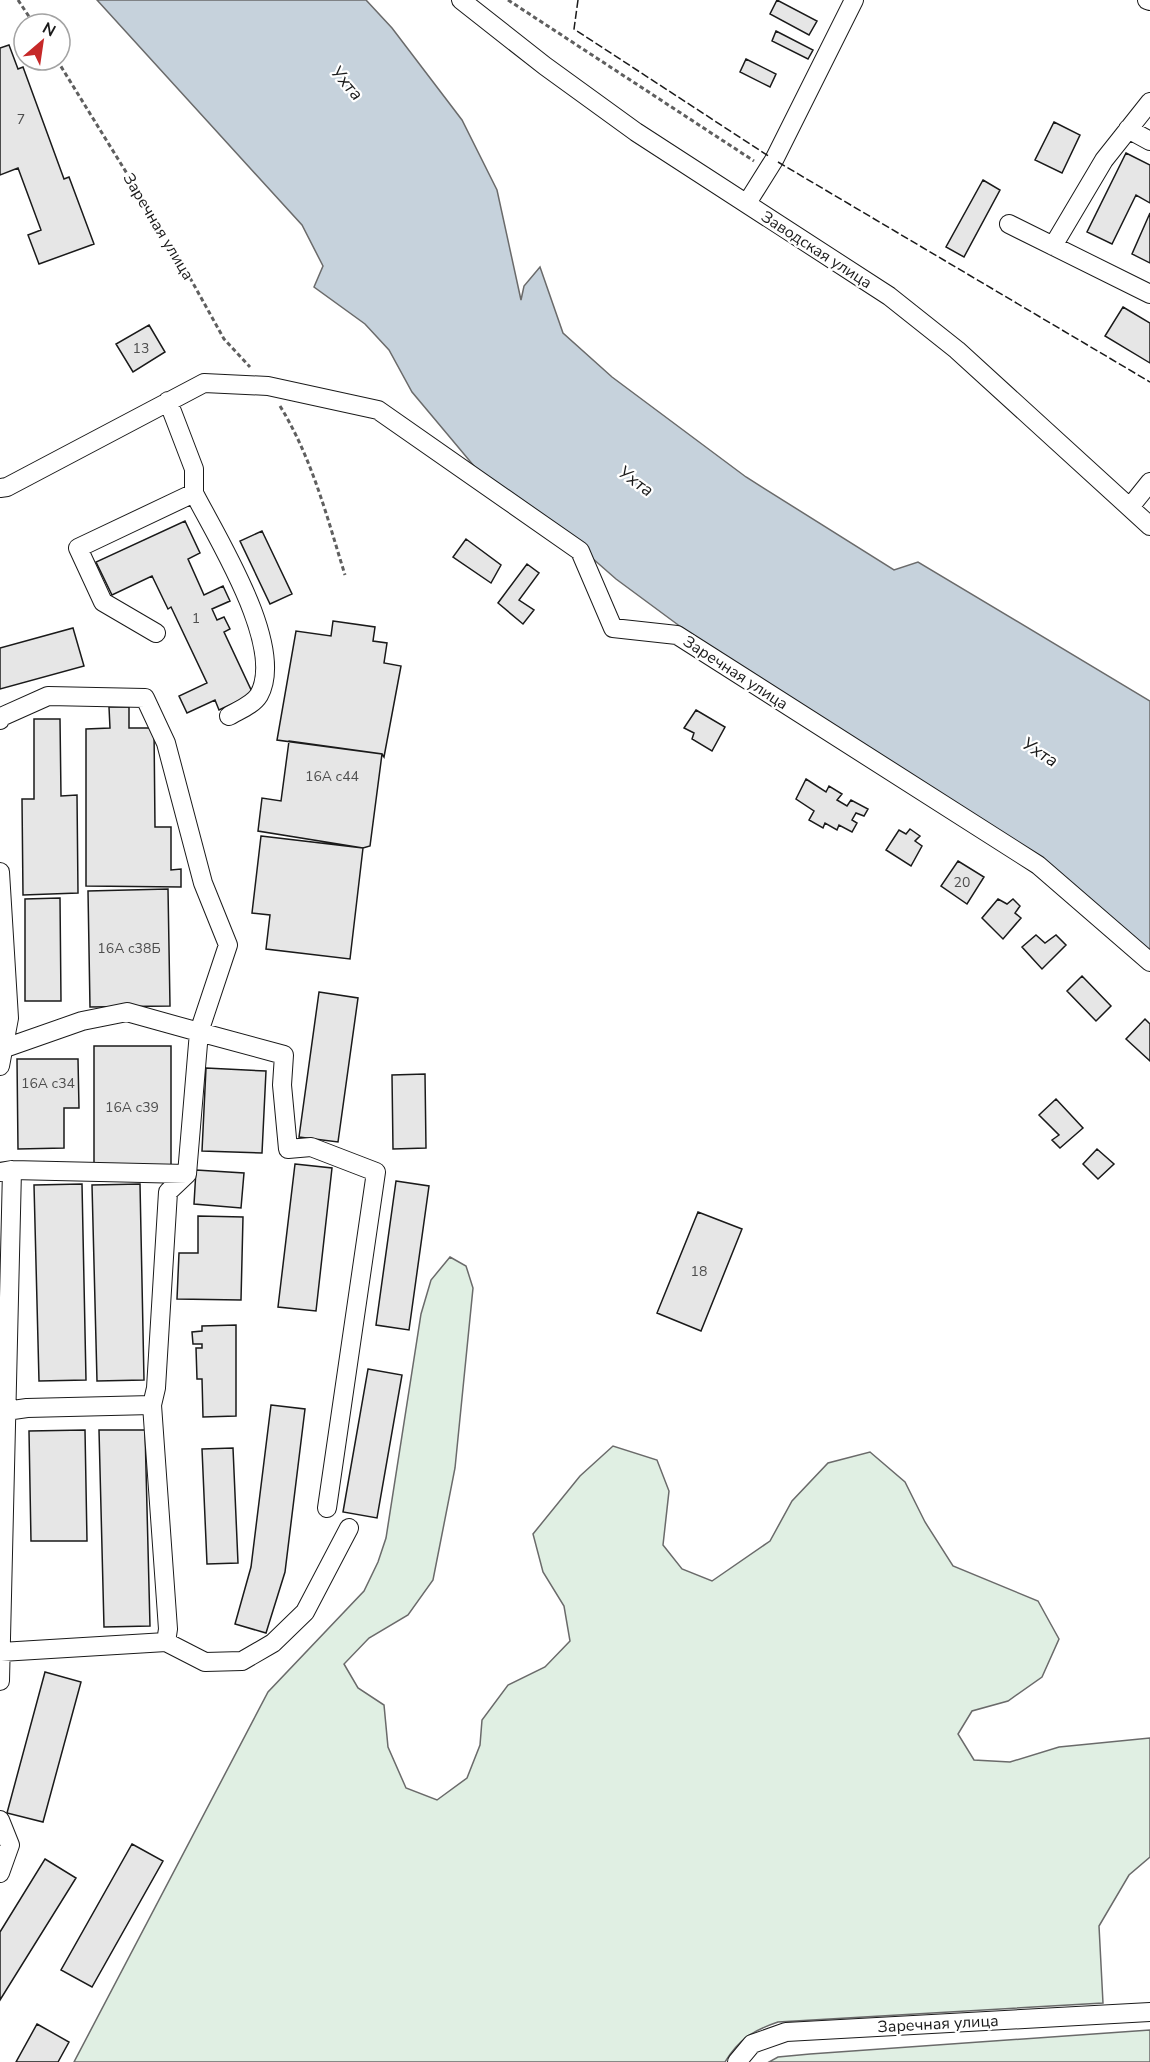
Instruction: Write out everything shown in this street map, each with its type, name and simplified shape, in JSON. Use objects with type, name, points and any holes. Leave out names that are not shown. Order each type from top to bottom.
[{"type":"street","name":"Заводская улица","points":[[461,0],[545,66],[636,132],[830,256],[922,322],[1150,526]]},
{"type":"street","points":[[747,203],[774,160],[854,0]]},
{"type":"street","points":[[1053,246],[1104,160],[1150,102]]},
{"type":"street","points":[[1128,129],[1150,141]]},
{"type":"street","points":[[1009,224],[1150,294]]},
{"type":"street","name":"Заречная улица","points":[[0,488],[7,487],[204,383],[268,386],[378,410],[580,551],[613,628],[678,635],[1038,865],[1150,962]]},
{"type":"street","points":[[168,401],[194,469],[194,492],[259,622],[265,652],[264,676],[260,694],[253,702],[229,716]]},
{"type":"street","points":[[1130,507],[1150,482]]},
{"type":"street","points":[[156,633],[103,602],[78,548],[194,492]]},
{"type":"street","points":[[0,718],[48,696],[145,698],[166,742],[203,883],[228,945],[199,1032],[187,1174],[168,1192],[156,1388],[152,1405],[168,1629],[166,1642]]},
{"type":"street","points":[[0,872],[9,1018],[2,1057]]},
{"type":"street","points":[[2,1057],[82,1022],[127,1012],[284,1054],[282,1085],[288,1149],[312,1147],[376,1172],[327,1508]]},
{"type":"street","points":[[0,1681],[6,1411],[6,1171],[187,1174]]},
{"type":"street","points":[[6,1411],[27,1408],[152,1405]]},
{"type":"street","points":[[0,1641],[166,1642],[205,1662],[242,1661],[273,1643],[305,1612],[349,1528]]},
{"type":"street","points":[[0,1820],[10,1845],[0,1873]]},
{"type":"street","name":"Заречная улица","points":[[736,2062],[752,2044],[786,2032],[1150,2012]]},
{"type":"path","points":[[508,0],[754,161]]},
{"type":"path","name":"Заречная улица","points":[[64,72],[179,258],[224,339],[268,386]]},
{"type":"path","points":[[268,386],[294,429],[316,481],[345,575]]},
{"type":"green space","points":[[450,1257],[466,1266],[473,1288],[455,1468],[433,1580],[408,1615],[369,1638],[344,1664],[358,1688],[384,1705],[388,1747],[406,1788],[437,1800],[467,1778],[480,1745],[482,1720],[508,1685],[545,1667],[570,1641],[564,1606],[543,1572],[533,1534],[580,1476],[613,1446],[657,1460],[669,1491],[663,1545],[682,1569],[712,1581],[770,1541],[792,1501],[828,1463],[870,1452],[905,1482],[925,1522],[953,1566],[1038,1601],[1059,1639],[1042,1677],[1008,1701],[972,1711],[958,1734],[974,1760],[1010,1762],[1059,1747],[1150,1738],[1150,1857],[1129,1875],[1099,1926],[1103,2003],[778,2022],[748,2036],[725,2062],[74,2062],[268,1692],[364,1591],[378,1562],[386,1538],[421,1314],[431,1280]]},
{"type":"green space","points":[[1150,2030],[1150,2062],[769,2062],[778,2057],[810,2054]]},
{"type":"water","name":"Ухта","points":[[97,0],[366,0],[392,28],[462,120],[497,190],[521,300],[524,286],[540,267],[563,333],[612,377],[746,477],[894,570],[918,562],[1150,701],[1150,954],[685,630],[616,579],[559,529],[479,472],[412,392],[389,350],[365,324],[314,287],[323,266],[302,225]]},
{"type":"building","points":[[777,0],[817,21],[809,35],[770,14]]},
{"type":"building","points":[[776,31],[813,50],[808,59],[772,41]]},
{"type":"building","points":[[9,45],[12,53],[12,72],[25,72],[64,179],[69,177],[94,244],[39,264],[28,235],[41,230],[18,168],[0,175],[0,48]]},
{"type":"building","points":[[746,59],[776,74],[770,87],[740,72]]},
{"type":"building","points":[[1054,122],[1080,135],[1062,173],[1035,160]]},
{"type":"building","points":[[1126,153],[1150,165],[1150,203],[1136,195],[1112,244],[1087,232]]},
{"type":"building","points":[[983,180],[1000,190],[964,257],[946,247]]},
{"type":"building","points":[[1150,213],[1150,263],[1132,254]]},
{"type":"building","points":[[1123,307],[1150,323],[1150,363],[1105,336]]},
{"type":"building","points":[[149,325],[165,352],[133,372],[116,344]]},
{"type":"building","points":[[185,521],[200,553],[188,559],[204,595],[223,586],[230,601],[212,609],[217,620],[224,617],[230,629],[224,632],[253,694],[219,710],[215,700],[187,713],[179,696],[207,683],[171,607],[168,609],[152,576],[112,595],[96,562]]},
{"type":"building","points":[[262,531],[292,594],[270,604],[240,541]]},
{"type":"building","points":[[466,539],[501,565],[491,583],[453,557]]},
{"type":"building","points":[[527,564],[539,573],[519,600],[534,610],[523,624],[498,603]]},
{"type":"building","points":[[333,621],[375,627],[373,641],[387,643],[384,663],[401,666],[384,757],[382,754],[277,740],[296,631],[331,636]]},
{"type":"building","points":[[73,628],[84,666],[0,689],[0,648]]},
{"type":"building","points":[[109,707],[129,707],[129,728],[154,728],[155,827],[171,827],[171,870],[181,869],[181,887],[86,886],[86,729],[110,728]]},
{"type":"building","points":[[696,710],[725,727],[712,751],[692,739],[694,733],[684,728]]},
{"type":"building","points":[[34,719],[60,719],[61,796],[77,795],[78,893],[23,895],[22,799],[34,799]]},
{"type":"building","points":[[289,741],[382,754],[370,846],[363,848],[258,831],[262,798],[281,801]]},
{"type":"building","points":[[806,779],[826,792],[829,786],[842,794],[837,800],[847,806],[851,800],[868,809],[864,816],[856,813],[852,820],[857,823],[852,832],[839,825],[837,830],[825,823],[823,828],[809,820],[814,811],[796,799]]},
{"type":"building","points":[[910,829],[920,836],[915,841],[922,846],[911,866],[886,850],[899,830],[906,834]]},
{"type":"building","points":[[261,836],[363,848],[350,959],[266,949],[270,915],[252,913]]},
{"type":"building","points":[[958,861],[984,877],[967,904],[941,886]]},
{"type":"building","points":[[168,889],[170,1006],[90,1007],[88,891]]},
{"type":"building","points":[[60,898],[61,1001],[25,1001],[25,899]]},
{"type":"building","points":[[998,899],[1007,904],[1013,899],[1020,906],[1015,913],[1021,918],[1003,939],[982,918]]},
{"type":"building","points":[[1036,935],[1045,943],[1056,935],[1066,945],[1042,969],[1022,947]]},
{"type":"building","points":[[1082,976],[1111,1006],[1096,1021],[1067,991]]},
{"type":"building","points":[[319,992],[358,998],[338,1142],[299,1137]]},
{"type":"building","points":[[1145,1019],[1150,1024],[1150,1061],[1126,1039]]},
{"type":"building","points":[[94,1046],[171,1046],[171,1168],[94,1168]]},
{"type":"building","points":[[17,1059],[78,1059],[79,1108],[64,1108],[64,1148],[18,1149]]},
{"type":"building","points":[[206,1068],[266,1071],[262,1153],[202,1151]]},
{"type":"building","points":[[425,1074],[426,1148],[393,1149],[392,1075]]},
{"type":"building","points":[[1056,1099],[1083,1128],[1060,1148],[1052,1140],[1059,1135],[1039,1115]]},
{"type":"building","points":[[1097,1149],[1114,1164],[1098,1179],[1083,1164]]},
{"type":"building","points":[[295,1164],[332,1168],[316,1311],[278,1307]]},
{"type":"building","points":[[196,1170],[244,1173],[241,1208],[194,1204]]},
{"type":"building","points":[[396,1181],[429,1186],[409,1330],[376,1325]]},
{"type":"building","points":[[82,1184],[86,1380],[39,1381],[34,1185]]},
{"type":"building","points":[[140,1184],[144,1380],[97,1381],[92,1185]]},
{"type":"building","points":[[698,1212],[742,1229],[701,1331],[657,1313]]},
{"type":"building","points":[[198,1216],[243,1217],[241,1300],[177,1299],[179,1253],[198,1253]]},
{"type":"building","points":[[236,1325],[236,1416],[203,1417],[202,1379],[197,1379],[196,1348],[202,1348],[202,1344],[193,1344],[192,1332],[202,1331],[202,1326]]},
{"type":"building","points":[[368,1369],[402,1375],[377,1518],[343,1512]]},
{"type":"building","points":[[271,1405],[305,1409],[285,1572],[266,1633],[235,1624],[251,1567]]},
{"type":"building","points":[[85,1430],[87,1541],[31,1541],[29,1431]]},
{"type":"building","points":[[99,1430],[145,1430],[150,1626],[104,1627]]},
{"type":"building","points":[[233,1448],[238,1563],[207,1564],[202,1449]]},
{"type":"building","points":[[45,1672],[81,1682],[43,1822],[7,1813]]},
{"type":"building","points":[[132,1844],[163,1861],[92,1987],[61,1970]]},
{"type":"building","points":[[45,1859],[76,1878],[0,2000],[0,1932]]},
{"type":"building","points":[[37,2024],[69,2042],[58,2062],[16,2062]]},
{"type":"fence","points":[[578,0],[574,29],[770,157]]},
{"type":"fence","points":[[778,162],[1150,382]]}]
